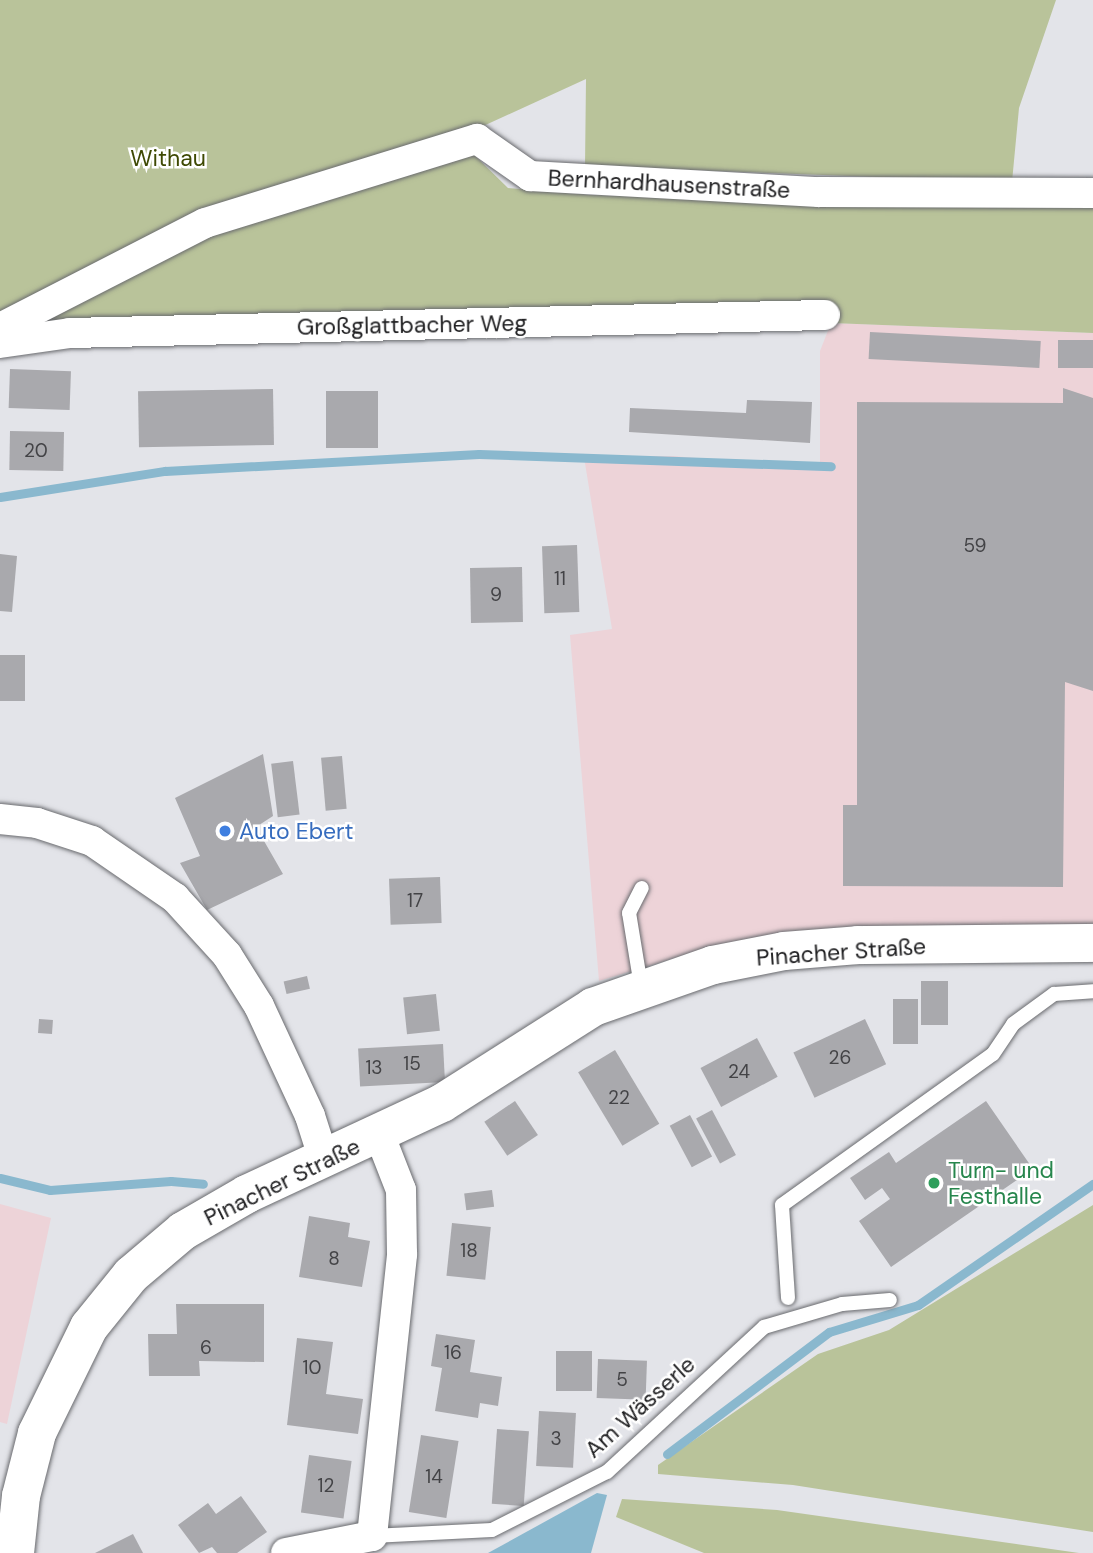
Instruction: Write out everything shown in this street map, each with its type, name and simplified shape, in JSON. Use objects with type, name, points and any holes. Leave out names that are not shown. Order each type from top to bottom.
[{"type":"street","name":"Bernhardhausenstraße","points":[[0,328],[205,223],[477,139],[530,176],[819,192],[1093,193]]},
{"type":"street","name":"Großglattbacher Weg","points":[[0,344],[70,333],[825,315]]},
{"type":"street","points":[[0,819],[37,823],[92,841],[174,898],[227,955],[259,1006],[310,1116],[324,1160]]},
{"type":"street","name":"Pinacher Straße","points":[[15,1553],[21,1496],[37,1433],[89,1327],[131,1275],[183,1231],[247,1195],[380,1136],[442,1103],[593,1007],[641,986],[713,965],[784,951],[858,945],[1093,943]]},
{"type":"street","name":"Pinacher Straße","points":[[372,1536],[402,1254],[401,1189],[380,1136]]},
{"type":"street","points":[[286,1553],[372,1536]]},
{"type":"lane","points":[[641,986],[629,913],[642,888]]},
{"type":"lane","points":[[788,1298],[782,1205],[993,1054],[1013,1024],[1054,994],[1093,991]]},
{"type":"lane","name":"Am Wässerle","points":[[372,1536],[492,1530],[607,1472],[764,1327],[842,1304],[890,1300]]},
{"type":"shaded area","points":[[831,323],[1093,333],[1093,926],[717,945],[599,981],[570,635],[612,629],[584,457],[673,456],[820,469],[820,351]]},
{"type":"shaded area","points":[[0,1204],[51,1218],[7,1424],[0,1422]]},
{"type":"green space","name":"Withau","points":[[0,0],[1056,0],[1019,108],[1012,182],[585,166],[586,79],[457,138],[508,188],[591,195],[1093,208],[1093,333],[831,323],[0,336]]},
{"type":"green space","points":[[1093,1205],[1093,1532],[793,1485],[658,1474],[658,1465],[818,1354],[889,1330]]},
{"type":"green space","points":[[622,1499],[777,1510],[1079,1553],[704,1553],[616,1517]]},
{"type":"water","points":[[597,1493],[607,1495],[591,1553],[488,1553]]},
{"type":"building","points":[[870,332],[1041,341],[1039,368],[869,359]]},
{"type":"building","points":[[1058,340],[1093,340],[1093,368],[1058,368]]},
{"type":"building","points":[[10,369],[71,371],[70,410],[9,408]]},
{"type":"building","points":[[1063,388],[1093,398],[1093,691],[1065,682],[1063,887],[843,886],[843,805],[857,805],[857,402],[1063,403]]},
{"type":"building","points":[[273,389],[274,445],[139,447],[138,391]]},
{"type":"building","points":[[326,391],[378,391],[378,448],[326,448]]},
{"type":"building","points":[[747,400],[812,402],[810,443],[629,432],[630,408],[746,413]]},
{"type":"building","points":[[10,431],[64,432],[63,471],[9,470]]},
{"type":"building","points":[[577,545],[579,612],[544,613],[542,546]]},
{"type":"building","points":[[0,554],[17,556],[12,612],[0,611]]},
{"type":"building","points":[[522,567],[523,622],[471,623],[470,568]]},
{"type":"building","points":[[0,655],[25,655],[25,701],[0,701]]},
{"type":"building","points":[[263,754],[273,816],[256,827],[283,874],[207,910],[180,863],[200,856],[175,798]]},
{"type":"building","points":[[342,756],[347,809],[326,811],[321,758]]},
{"type":"building","points":[[293,761],[300,815],[278,817],[271,764]]},
{"type":"building","points":[[440,877],[442,923],[391,925],[389,879]]},
{"type":"building","points":[[307,976],[310,989],[287,994],[284,981]]},
{"type":"building","points":[[921,981],[948,981],[948,1025],[921,1025]]},
{"type":"building","points":[[436,994],[440,1031],[407,1034],[403,997]]},
{"type":"building","points":[[893,999],[918,999],[918,1044],[893,1044]]},
{"type":"building","points":[[39,1019],[53,1020],[52,1034],[38,1033]]},
{"type":"building","points":[[865,1019],[886,1064],[815,1098],[793,1052]]},
{"type":"building","points":[[757,1038],[778,1077],[721,1107],[700,1068]]},
{"type":"building","points":[[443,1044],[445,1082],[360,1086],[358,1048]]},
{"type":"building","points":[[615,1050],[659,1124],[622,1146],[578,1072]]},
{"type":"building","points":[[515,1101],[538,1135],[507,1156],[484,1122]]},
{"type":"building","name":"Turn- und Festhalle","points":[[986,1101],[1033,1169],[891,1267],[859,1221],[890,1199],[882,1188],[865,1200],[850,1178],[889,1152],[896,1163]]},
{"type":"building","points":[[712,1110],[736,1155],[720,1163],[696,1118]]},
{"type":"building","points":[[690,1115],[712,1156],[692,1167],[670,1126]]},
{"type":"building","points":[[492,1190],[494,1207],[466,1210],[464,1193]]},
{"type":"building","points":[[309,1216],[350,1223],[348,1237],[370,1241],[362,1287],[299,1277]]},
{"type":"building","points":[[452,1223],[491,1227],[485,1280],[446,1276]]},
{"type":"building","points":[[176,1304],[264,1304],[264,1362],[199,1361],[200,1376],[149,1376],[148,1334],[177,1334]]},
{"type":"building","points":[[436,1334],[475,1340],[470,1372],[502,1377],[498,1406],[480,1403],[478,1418],[435,1411],[442,1368],[431,1366]]},
{"type":"building","points":[[297,1338],[333,1342],[326,1394],[363,1399],[358,1434],[287,1425]]},
{"type":"building","points":[[556,1351],[592,1351],[592,1391],[556,1391]]},
{"type":"building","points":[[598,1359],[647,1361],[646,1400],[597,1398]]},
{"type":"building","points":[[539,1411],[576,1413],[573,1468],[536,1466]]},
{"type":"building","points":[[497,1429],[529,1431],[524,1506],[492,1504]]},
{"type":"building","points":[[421,1435],[459,1441],[446,1518],[409,1512]]},
{"type":"building","points":[[309,1455],[352,1461],[344,1518],[301,1512]]},
{"type":"building","points":[[241,1496],[267,1532],[237,1553],[217,1553],[212,1547],[199,1553],[178,1525],[208,1503],[216,1514]]},
{"type":"building","points":[[133,1534],[143,1553],[95,1553]]},
{"type":"waterway","points":[[0,497],[165,471],[479,454],[831,466]]},
{"type":"waterway","points":[[0,1178],[50,1190],[171,1181],[203,1184]]},
{"type":"waterway","points":[[667,1454],[829,1332],[918,1305],[1093,1184]]},
{"type":"place","name":"Auto Ebert","points":[[225,831]]},
{"type":"place","name":"Turn- und Festhalle","points":[[934,1183]]}]
